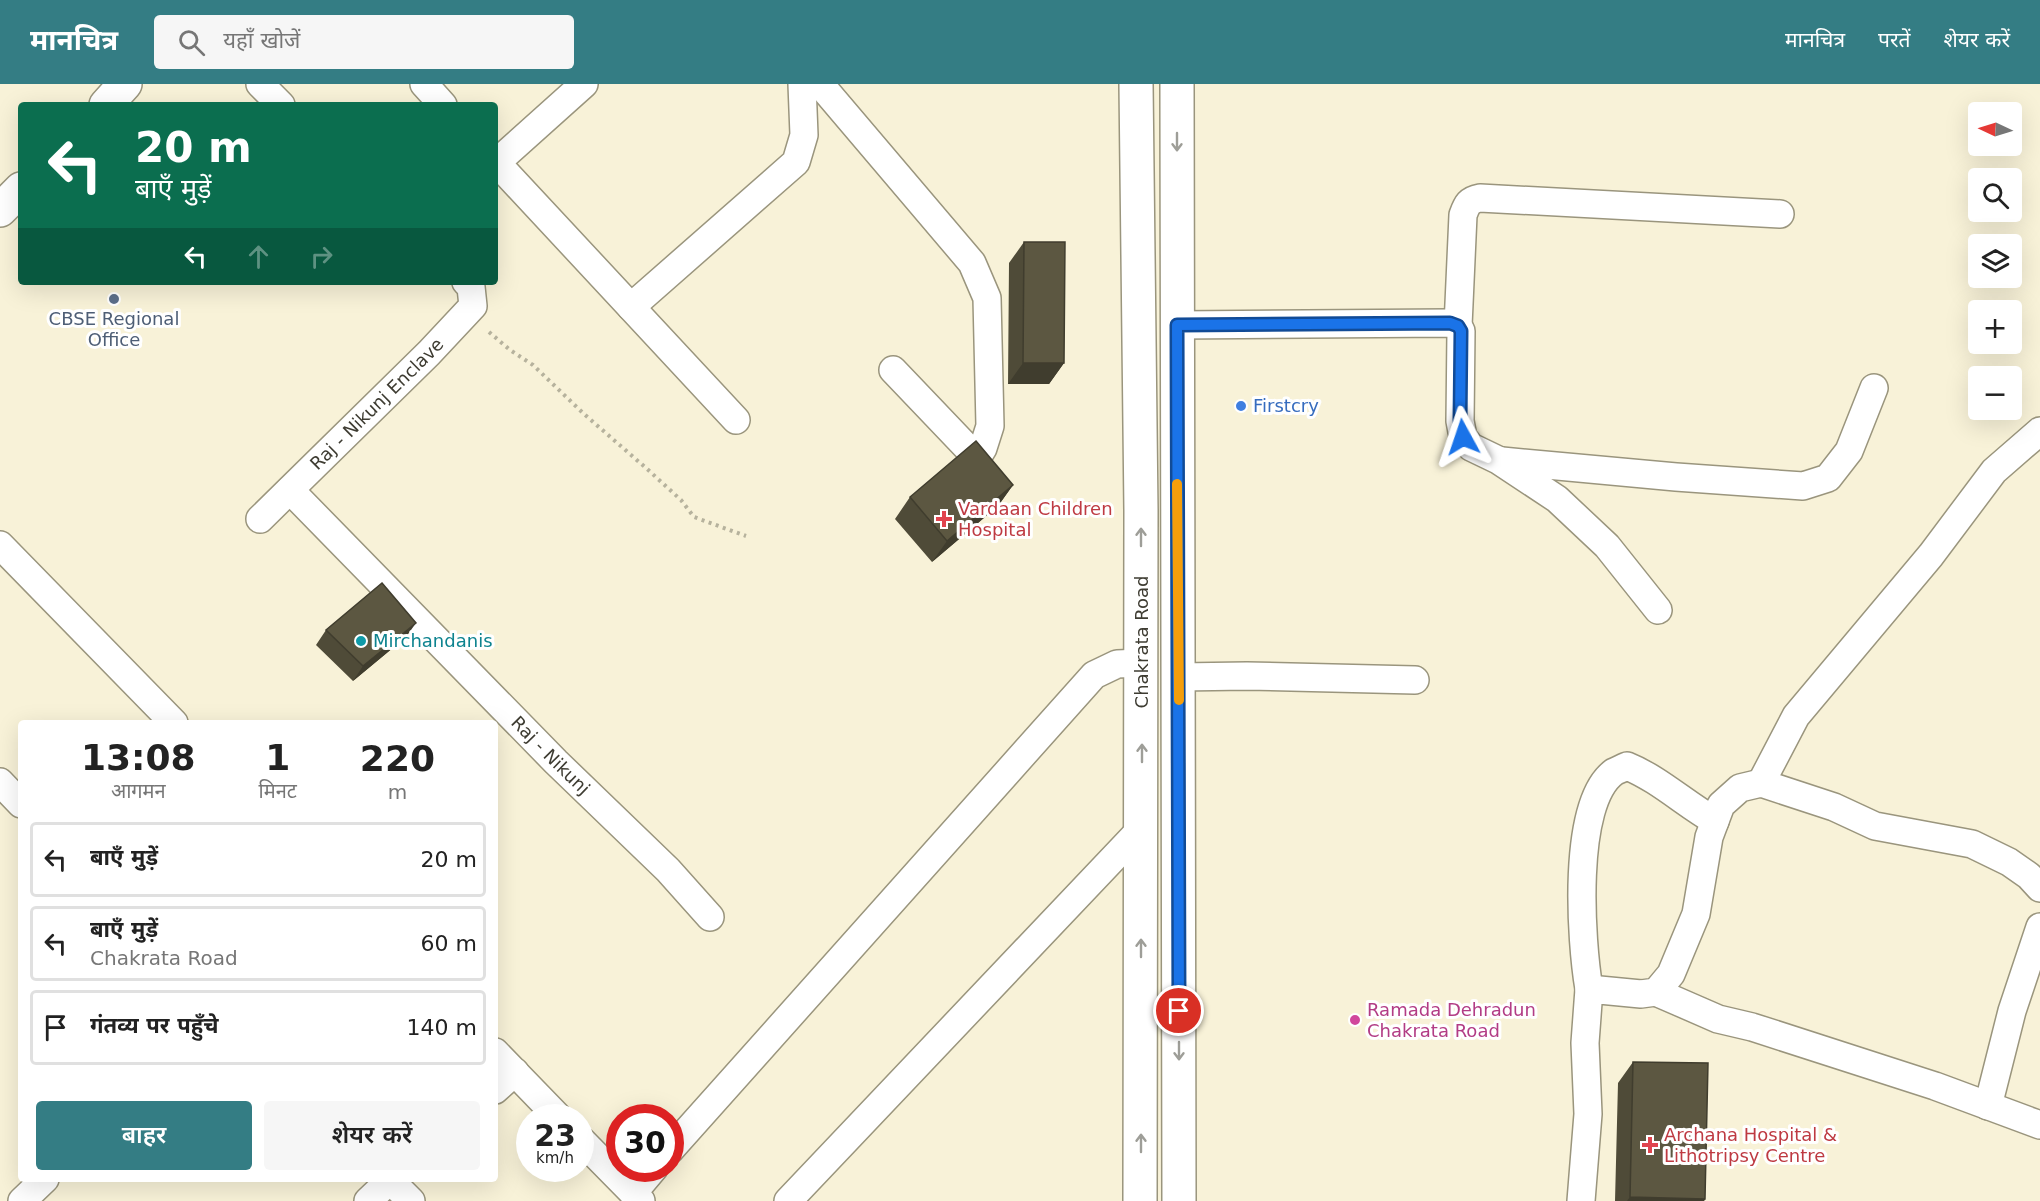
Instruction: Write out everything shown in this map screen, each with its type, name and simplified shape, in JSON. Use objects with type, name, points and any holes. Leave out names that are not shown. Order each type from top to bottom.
[{"type":"main road","name":"Chakrata Road","points":[[1136,84],[1142,663],[1140,1201]]},
{"type":"main road","name":"Chakrata Road","points":[[1177,84],[1179,1201]]},
{"type":"main road","points":[[0,210],[18,192]]},
{"type":"street","points":[[260,84],[278,102]]},
{"type":"street","points":[[424,84],[440,102]]},
{"type":"street","points":[[498,159],[584,84]]},
{"type":"street","points":[[631,307],[796,162],[804,135],[802,84]]},
{"type":"street","points":[[820,84],[972,262],[980,280],[987,298],[990,426],[977,458],[893,370]]},
{"type":"street","points":[[498,163],[736,420]]},
{"type":"street","points":[[1658,610],[1607,546],[1557,499],[1498,460],[1471,447],[1463,437],[1460,421],[1461,331],[1458,326],[1463,215],[1467,204],[1472,199],[1480,198],[1780,214]]},
{"type":"street","name":"Raj - Nikunj Enclave","points":[[260,519],[429,353],[473,306],[469,285]]},
{"type":"street","points":[[1177,325],[1450,323],[1458,326]]},
{"type":"street","points":[[1498,460],[1676,477],[1803,486],[1828,478],[1850,451],[1874,387]]},
{"type":"street","points":[[1761,783],[1796,716],[1931,555],[1994,471],[2040,430]]},
{"type":"street","name":"Raj - Nikunj","points":[[290,490],[556,762],[668,870],[710,917]]},
{"type":"street","points":[[0,545],[171,720]]},
{"type":"street","points":[[684,1134],[1094,675],[1117,664],[1142,663]]},
{"type":"street","points":[[1179,677],[1267,676],[1415,680]]},
{"type":"street","points":[[1581,1201],[1588,1114],[1585,1043],[1589,989],[1584,958],[1581,884],[1592,809],[1604,783],[1614,772],[1627,766],[1715,820]]},
{"type":"street","points":[[0,782],[18,801]]},
{"type":"street","points":[[1656,992],[1671,974],[1696,914],[1709,837],[1721,805],[1740,788],[1761,783],[1834,807],[1875,826],[1972,844],[2009,862],[2029,876],[2040,888]]},
{"type":"street","points":[[788,1201],[1142,828]]},
{"type":"street","points":[[1988,1106],[2013,1011],[2040,927]]},
{"type":"street","points":[[1589,989],[1641,994],[1656,992],[1718,1019],[1752,1027],[1924,1082],[2040,1125]]},
{"type":"street","points":[[498,1055],[546,1104]]},
{"type":"street","points":[[498,1087],[515,1072]]},
{"type":"street","points":[[594,1153],[637,1197],[646,1182]]},
{"type":"street","points":[[22,1201],[42,1182]]},
{"type":"street","points":[[368,1201],[388,1182]]},
{"type":"street","points":[[394,1182],[411,1201]]},
{"type":"path","points":[[463,317],[488,331],[510,350],[533,365],[584,414],[681,500],[694,518],[746,536]]},
{"type":"building","points":[[1024,242],[1065,242],[1064,363],[1023,363]]},
{"type":"building","points":[[976,441],[1013,485],[947,541],[910,497]]},
{"type":"building","name":"Mirchandanis","points":[[382,583],[416,623],[363,666],[326,630]]},
{"type":"building","points":[[1633,1062],[1708,1063],[1705,1199],[1630,1197]]},
{"type":"slow traffic","points":[[1177,484],[1179,700]]},
{"type":"place","name":"CBSE Regional Office","points":[[114,299]]},
{"type":"place","name":"Firstcry","points":[[1241,406]]},
{"type":"place","name":"Vardaan Children Hospital","points":[[944,519]]},
{"type":"place","name":"Mirchandanis","points":[[361,641]]},
{"type":"place","name":"Ramada Dehradun Chakrata Road","points":[[1355,1020]]},
{"type":"place","name":"Archana Hospital & Lithotripsy Centre","points":[[1650,1145]]},
{"type":"route","points":[[1179,1011],[1177,325],[1450,323],[1458,326],[1461,331],[1460,421],[1463,437]]}]
